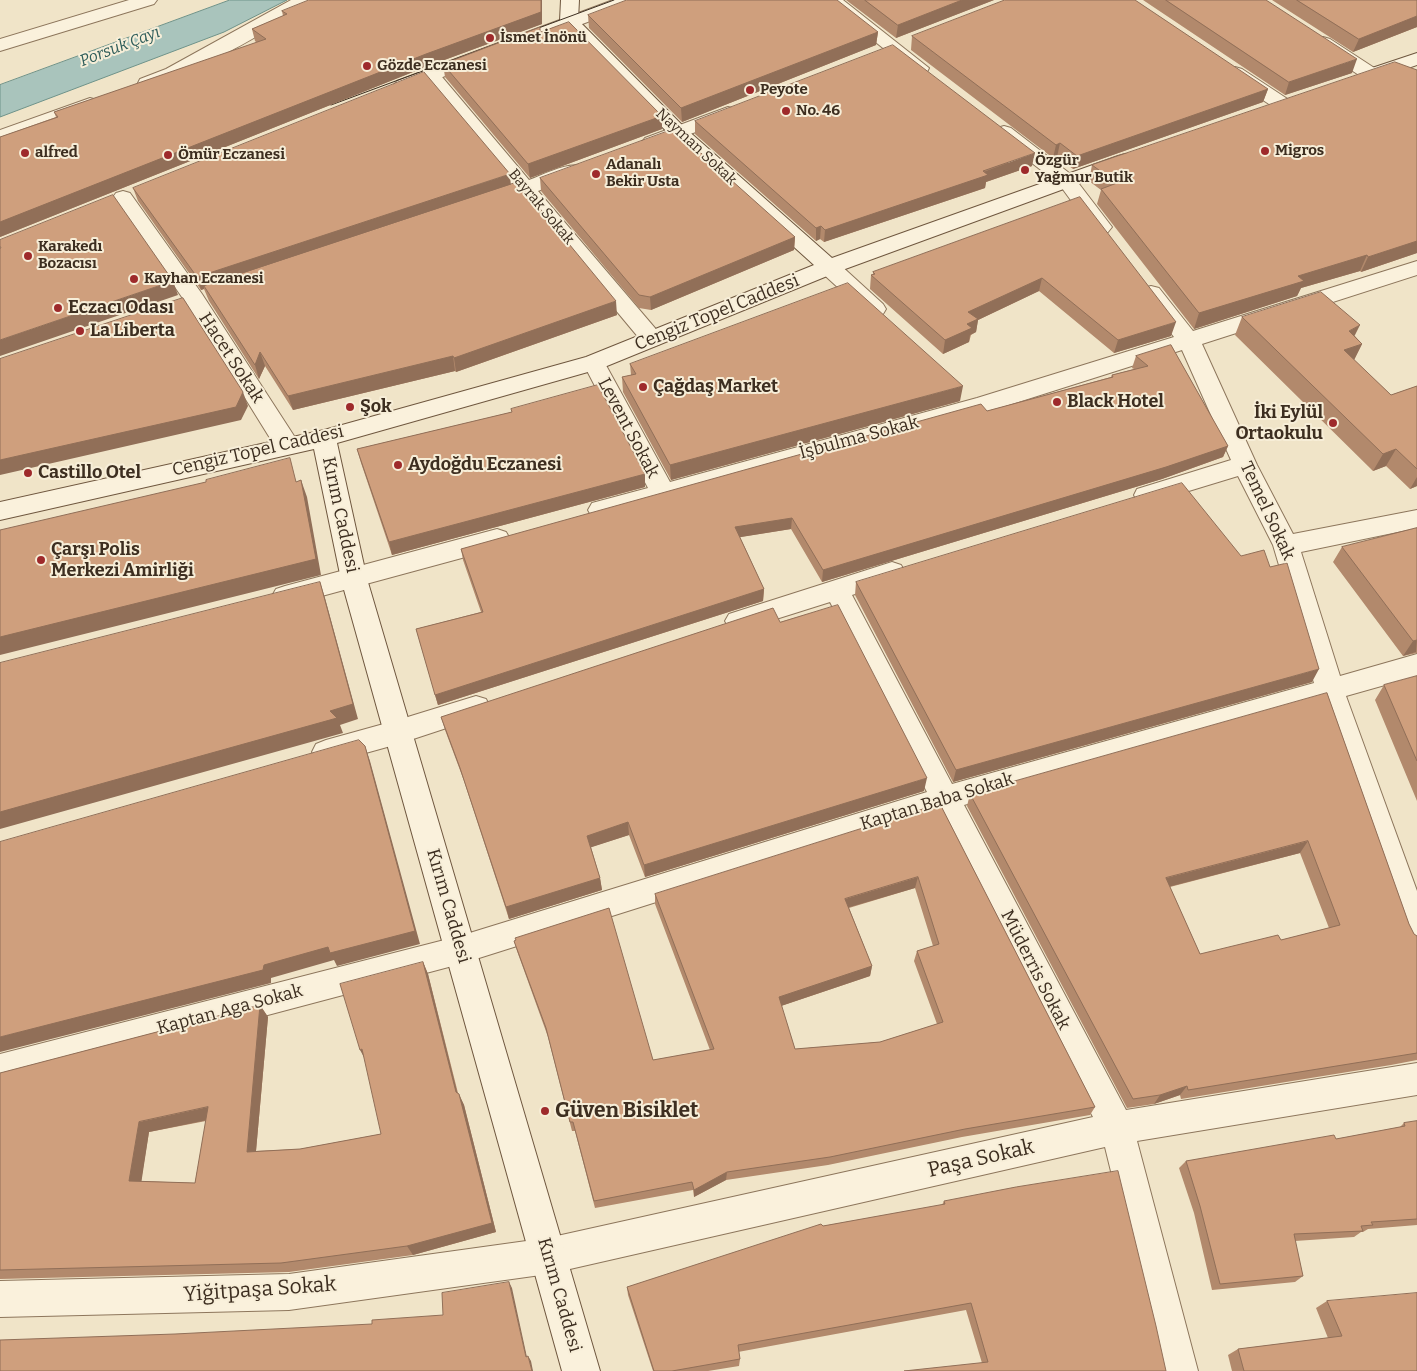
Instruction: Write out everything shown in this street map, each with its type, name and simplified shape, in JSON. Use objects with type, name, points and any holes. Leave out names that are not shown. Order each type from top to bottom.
[{"type":"street","points":[[0,45],[148,0]]},
{"type":"street","points":[[127,90],[173,74],[293,8],[302,0]]},
{"type":"street","points":[[569,21],[570,0]]},
{"type":"street","points":[[384,93],[569,21],[629,0]]},
{"type":"street","points":[[832,0],[902,44],[933,77]]},
{"type":"street","name":"Nayman Sokak","points":[[569,21],[678,132],[887,320]]},
{"type":"street","points":[[1306,32],[1372,74]]},
{"type":"street","points":[[876,54],[902,44]]},
{"type":"street","points":[[1345,83],[1417,59]]},
{"type":"street","points":[[1217,60],[1291,101],[1254,114]]},
{"type":"street","name":"Bayrak Sokak","points":[[430,75],[652,339]]},
{"type":"street","points":[[0,137],[109,97]]},
{"type":"street","points":[[633,149],[741,108]]},
{"type":"street","points":[[988,120],[1066,180],[1113,243]]},
{"type":"street","name":"Cengiz Topel Caddesi","points":[[0,511],[324,438],[594,363],[829,267],[1141,154]]},
{"type":"street","points":[[526,188],[589,165]]},
{"type":"street","name":"Hacet Sokak","points":[[123,197],[184,302],[287,445]]},
{"type":"street","name":"İşbulma Sokak","points":[[579,516],[663,493],[975,398],[1190,341],[1417,268]]},
{"type":"street","name":"Temel Sokak","points":[[1136,274],[1190,341],[1245,465],[1286,546],[1330,689],[1417,934]]},
{"type":"street","name":"Levent Sokak","points":[[594,363],[663,493]]},
{"type":"street","name":"Kırım Caddesi","points":[[324,438],[354,579],[581,1371]]},
{"type":"street","points":[[1122,503],[1245,465]]},
{"type":"street","points":[[1286,546],[1417,519]]},
{"type":"street","points":[[258,603],[354,579],[523,532]]},
{"type":"street","points":[[715,628],[912,566]]},
{"type":"street","name":"Müderris Sokak","points":[[836,589],[1117,1128],[1179,1371]]},
{"type":"street","name":"Kaptan Baba Sokak","points":[[460,950],[946,798],[1417,665]]},
{"type":"street","points":[[302,759],[398,732],[500,698]]},
{"type":"street","name":"Kaptan Aga Sokak","points":[[0,1070],[460,950]]},
{"type":"street","name":"Paşa Sokak","points":[[548,1256],[1117,1128],[1417,1079]]},
{"type":"street","name":"Yiğitpaşa Sokak","points":[[0,1299],[289,1292],[548,1256]]},
{"type":"water","name":"Porsuk Çayı","points":[[230,0],[287,0],[224,32],[0,117],[0,85]]},
{"type":"building","points":[[309,0],[541,0],[541,12],[426,54],[0,222],[0,137],[58,117],[54,112],[266,39],[252,29],[287,14],[282,11]]},
{"type":"building","points":[[627,0],[837,0],[878,32],[681,108],[588,15]]},
{"type":"building","points":[[865,0],[962,0],[898,25]]},
{"type":"building","points":[[1005,0],[1135,0],[1268,89],[1077,156],[1060,143],[1056,145],[912,36]]},
{"type":"building","points":[[1166,0],[1266,0],[1357,59],[1289,82]]},
{"type":"building","points":[[1297,0],[1417,0],[1417,16],[1359,39]]},
{"type":"building","points":[[569,22],[662,116],[528,164],[443,64],[540,27],[540,32]]},
{"type":"building","points":[[893,45],[1035,153],[983,171],[988,175],[825,230],[821,226],[816,228],[695,121]]},
{"type":"building","points":[[1395,62],[1417,70],[1417,241],[1368,257],[1367,255],[1298,276],[1304,281],[1199,313],[1101,189],[1117,183],[1092,165]]},
{"type":"building","points":[[424,72],[510,174],[197,277],[133,188]]},
{"type":"building","points":[[674,129],[795,237],[650,297],[639,295],[540,178]]},
{"type":"building","points":[[518,182],[616,301],[454,358],[453,356],[288,396],[260,352],[255,365],[204,286]]},
{"type":"building","points":[[113,195],[173,281],[0,340],[0,240]]},
{"type":"building","points":[[1080,197],[1176,322],[1118,340],[1042,278],[968,312],[978,319],[967,324],[972,328],[945,340],[871,275],[875,274],[873,272]]},
{"type":"building","points":[[848,283],[963,386],[670,465],[622,377],[636,374],[630,364]]},
{"type":"building","points":[[1321,292],[1360,325],[1349,331],[1362,344],[1344,350],[1391,395],[1417,386],[1417,469],[1396,449],[1383,454],[1242,317]]},
{"type":"building","points":[[183,298],[243,392],[236,407],[0,460],[0,359]]},
{"type":"building","points":[[1171,345],[1228,446],[1166,467],[823,570],[792,518],[735,527],[764,589],[435,695],[416,629],[483,612],[461,549],[981,404],[987,411],[1113,377],[1112,375],[1148,366],[1136,356]]},
{"type":"building","points":[[598,385],[645,474],[389,542],[357,449],[512,412],[511,409]]},
{"type":"building","points":[[290,458],[296,482],[301,480],[316,559],[0,637],[0,530],[206,482],[206,480]]},
{"type":"building","points":[[1182,483],[1241,556],[1264,550],[1270,567],[1287,563],[1319,669],[956,770],[856,582]]},
{"type":"building","points":[[1417,528],[1417,640],[1413,641],[1342,547]]},
{"type":"building","points":[[320,582],[353,704],[330,711],[337,718],[0,812],[0,663]]},
{"type":"building","points":[[838,605],[927,778],[644,865],[628,822],[587,836],[600,878],[506,907],[441,717],[773,608],[780,622]]},
{"type":"building","points":[[1417,676],[1417,761],[1384,685]]},
{"type":"building","points":[[1327,693],[1409,924],[1417,936],[1417,1053],[1188,1090],[1187,1086],[1160,1095],[1133,1099],[970,794]],"holes":[[[1308,841],[1340,925],[1281,940],[1278,935],[1200,954],[1166,878]]]},
{"type":"building","points":[[359,740],[365,746],[415,931],[330,953],[328,947],[264,965],[263,970],[0,1037],[0,842]]},
{"type":"building","points":[[940,804],[1095,1107],[965,1129],[830,1157],[727,1172],[694,1190],[692,1182],[594,1201],[573,1122],[570,1122],[546,1028],[514,941],[516,940],[515,938],[609,908],[653,1060],[714,1049],[655,894]],"holes":[[[918,877],[939,944],[917,951],[943,1022],[880,1042],[795,1049],[779,997],[872,966],[845,899]]]},
{"type":"building","points":[[423,962],[492,1223],[407,1246],[281,1263],[0,1270],[0,1073],[260,1005],[247,1152],[300,1149],[381,1134],[362,1049],[360,1050],[340,984]],"holes":[[[208,1107],[195,1183],[129,1181],[139,1122]]]},
{"type":"building","points":[[1417,1121],[1417,1219],[1371,1222],[1373,1225],[1361,1226],[1363,1231],[1294,1234],[1303,1276],[1220,1284],[1200,1206],[1186,1161],[1334,1135],[1336,1139],[1405,1126],[1404,1123]]},
{"type":"building","points":[[1118,1171],[1166,1371],[904,1371],[988,1362],[971,1303],[738,1345],[740,1359],[672,1371],[654,1371],[627,1287],[821,1224],[823,1226],[945,1204],[944,1201],[1016,1187]]},
{"type":"building","points":[[509,1282],[526,1357],[528,1356],[532,1371],[0,1371],[0,1340],[175,1334],[372,1324],[372,1320],[443,1315],[442,1293]]},
{"type":"building","points":[[1417,1293],[1417,1371],[1244,1371],[1238,1349],[1342,1336],[1327,1301]]},
{"type":"tram line","points":[[331,105],[614,0]]},
{"type":"place","name":"İsmet İnönü","points":[[490,38]]},
{"type":"place","name":"Gözde Eczanesi","points":[[367,66]]},
{"type":"place","name":"Peyote","points":[[750,90]]},
{"type":"place","name":"No. 46","points":[[786,111]]},
{"type":"place","name":"Migros","points":[[1265,151]]},
{"type":"place","name":"alfred","points":[[25,153]]},
{"type":"place","name":"Ömür Eczanesi","points":[[168,155]]},
{"type":"place","name":"Özgür Yağmur Butik","points":[[1025,170]]},
{"type":"place","name":"Adanalı Bekir Usta","points":[[596,174]]},
{"type":"place","name":"Karakedı Bozacısı","points":[[28,256]]},
{"type":"place","name":"Kayhan Eczanesi","points":[[134,279]]},
{"type":"place","name":"Eczacı Odası","points":[[58,308]]},
{"type":"place","name":"La Liberta","points":[[80,331]]},
{"type":"place","name":"Çağdaş Market","points":[[643,387]]},
{"type":"place","name":"Black Hotel","points":[[1057,402]]},
{"type":"place","name":"Şok","points":[[350,407]]},
{"type":"place","name":"İki Eylül Ortaokulu","points":[[1333,423]]},
{"type":"place","name":"Aydoğdu Eczanesi","points":[[398,465]]},
{"type":"place","name":"Castillo Otel","points":[[28,473]]},
{"type":"place","name":"Çarşı Polis Merkezi Amirliği","points":[[41,560]]},
{"type":"place","name":"Güven Bisiklet","points":[[545,1111]]}]
